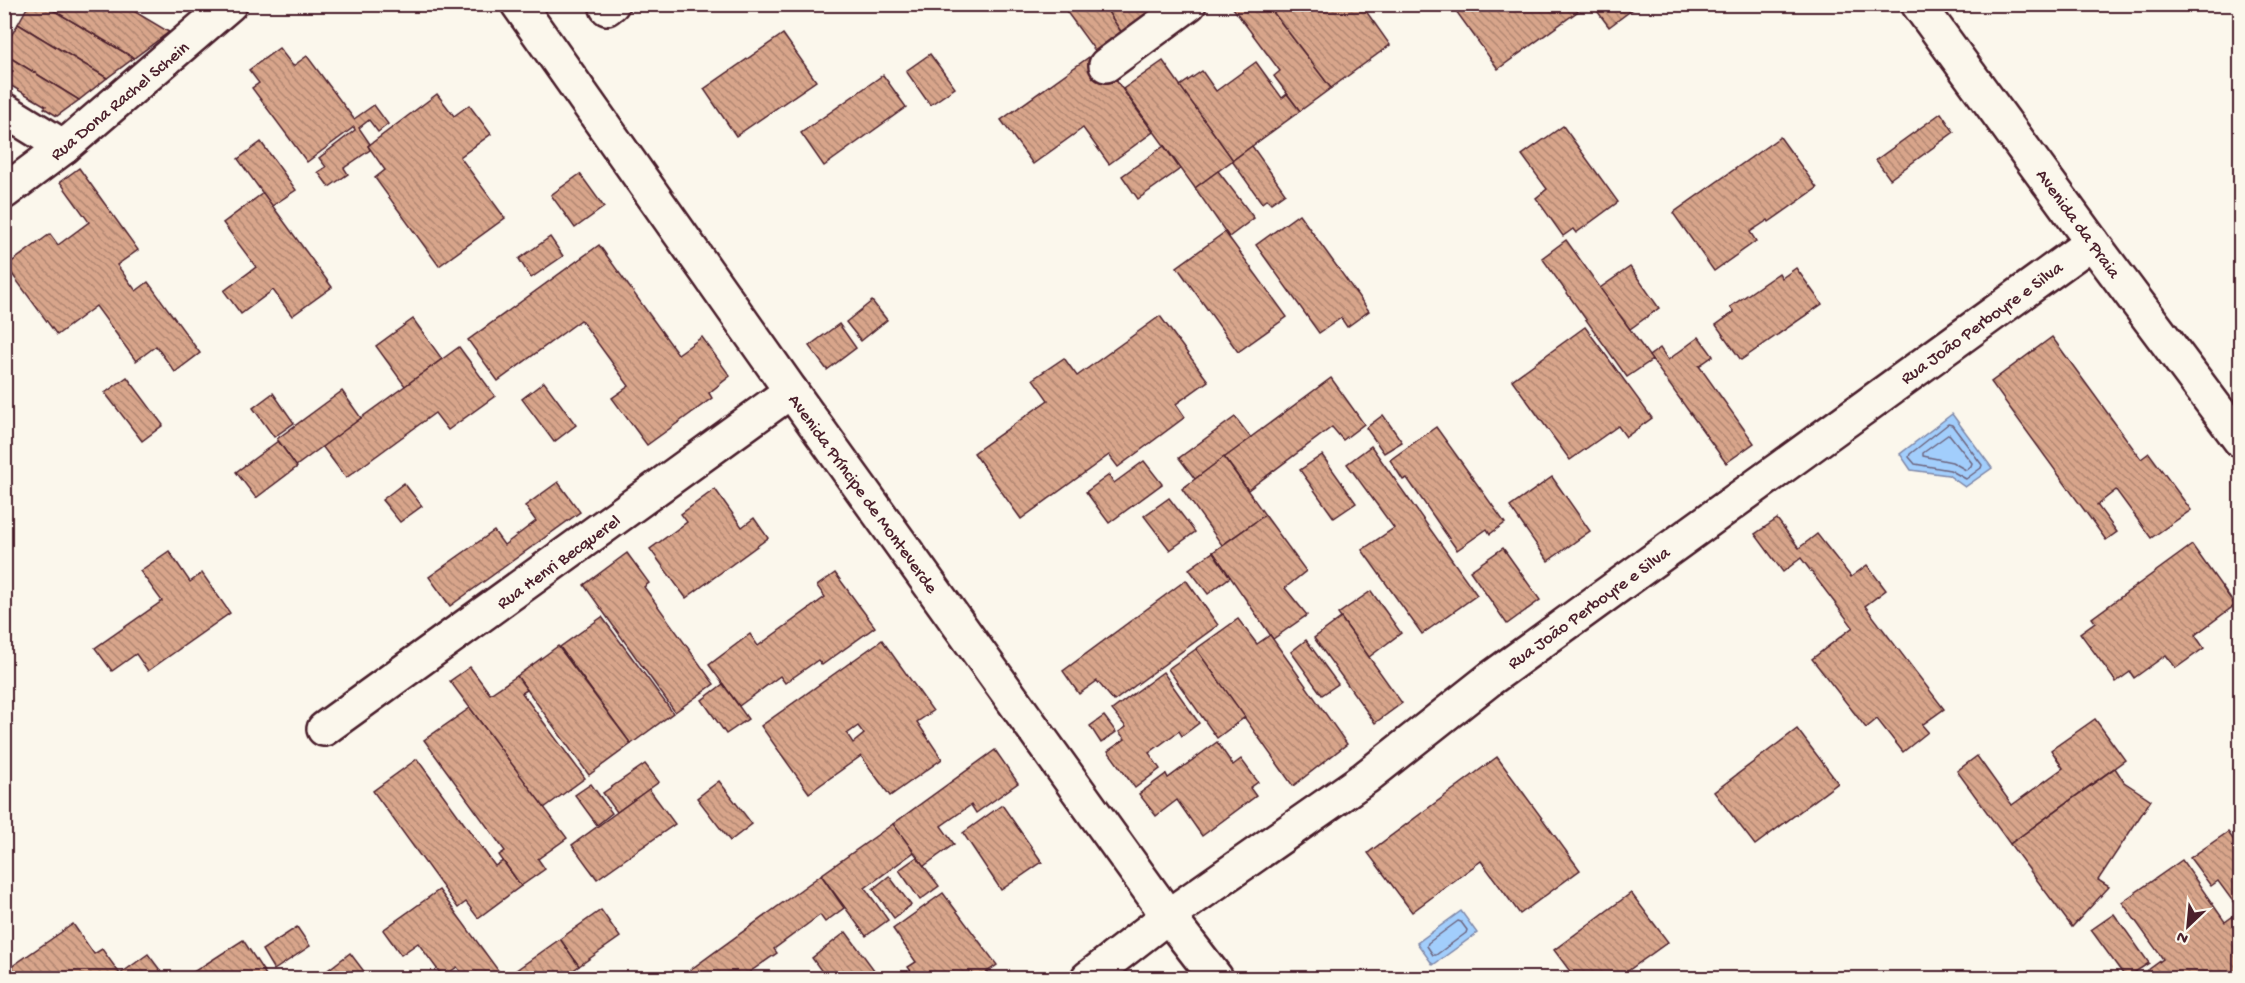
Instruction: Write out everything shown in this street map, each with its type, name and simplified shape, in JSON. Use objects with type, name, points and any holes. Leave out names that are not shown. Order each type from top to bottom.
[{"type":"street","name":"Rua Dona Rachel Schein","points":[[4,192],[64,147],[230,4]]},
{"type":"street","name":"Avenida Príncipe de Monteverde","points":[[518,4],[791,391],[1168,916],[1216,978]]},
{"type":"street","points":[[1106,65],[1189,4]]},
{"type":"street","name":"Avenida da Praia","points":[[1918,4],[2092,242],[2241,440]]},
{"type":"street","points":[[4,110],[64,147]]},
{"type":"street","name":"Rua João Perboyre e Silva","points":[[1088,978],[1168,916],[1365,778],[1499,672],[2092,242]]},
{"type":"street","name":"Rua Henri Becquerel","points":[[324,729],[791,391]]},
{"type":"water","points":[[1952,414],[1992,468],[1965,487],[1948,475],[1911,470],[1900,454]]},
{"type":"water","points":[[1461,911],[1477,933],[1433,965],[1417,943]]},
{"type":"building","points":[[29,4],[43,4],[134,58],[107,78],[18,24]]},
{"type":"building","points":[[50,4],[122,4],[169,32],[134,58],[48,7]]},
{"type":"building","points":[[1061,4],[1103,4],[1122,33],[1096,52]]},
{"type":"building","points":[[1103,4],[1145,4],[1150,12],[1122,33]]},
{"type":"building","points":[[1230,4],[1267,4],[1331,88],[1300,111],[1274,76],[1280,71]]},
{"type":"building","points":[[1267,4],[1361,4],[1390,45],[1331,88]]},
{"type":"building","points":[[1465,4],[1588,4],[1498,69],[1456,11]]},
{"type":"building","points":[[1592,4],[1630,4],[1633,9],[1609,27]]},
{"type":"building","points":[[18,24],[107,78],[79,100],[4,54],[4,47]]},
{"type":"building","points":[[783,34],[816,81],[736,136],[704,89]]},
{"type":"building","points":[[279,48],[293,66],[307,56],[354,119],[374,105],[388,124],[378,132],[369,120],[359,128],[370,144],[368,146],[370,150],[344,168],[348,174],[329,187],[318,172],[326,167],[319,158],[355,130],[354,127],[307,162],[252,88],[259,83],[249,70]]},
{"type":"building","points":[[1096,52],[1153,132],[1109,164],[1083,128],[1033,164],[1001,120]]},
{"type":"building","points":[[4,54],[79,100],[57,116],[44,108],[46,106],[6,83],[13,71],[4,66]]},
{"type":"building","points":[[930,54],[955,88],[930,105],[906,71]]},
{"type":"building","points":[[1163,61],[1233,160],[1195,188],[1123,89]]},
{"type":"building","points":[[1256,62],[1282,98],[1287,94],[1300,111],[1233,160],[1180,86],[1202,71],[1216,91]]},
{"type":"building","points":[[883,75],[906,107],[824,166],[801,133]]},
{"type":"building","points":[[437,94],[454,116],[469,105],[491,134],[460,157],[505,218],[439,266],[375,178],[385,170],[368,146]]},
{"type":"building","points":[[1941,113],[1954,132],[1890,179],[1876,160]]},
{"type":"building","points":[[1563,126],[1618,202],[1576,233],[1573,229],[1563,236],[1536,198],[1547,189],[1522,155]]},
{"type":"building","points":[[1780,137],[1817,188],[1769,222],[1768,220],[1750,232],[1756,241],[1714,271],[1673,213]]},
{"type":"building","points":[[261,142],[296,190],[272,206],[238,159]]},
{"type":"building","points":[[1164,146],[1180,169],[1138,199],[1122,176]]},
{"type":"building","points":[[1252,146],[1285,193],[1271,203],[1267,199],[1262,203],[1232,161]]},
{"type":"building","points":[[79,168],[138,250],[117,265],[136,291],[148,282],[200,353],[175,372],[156,346],[136,361],[96,306],[57,335],[6,266],[50,234],[58,245],[89,222],[60,182]]},
{"type":"building","points":[[1218,171],[1254,218],[1229,237],[1195,188]]},
{"type":"building","points":[[580,174],[604,207],[575,228],[551,195]]},
{"type":"building","points":[[263,193],[332,287],[292,316],[273,290],[241,314],[224,291],[256,267],[223,223]]},
{"type":"building","points":[[1299,214],[1369,311],[1347,327],[1341,318],[1319,333],[1256,245]]},
{"type":"building","points":[[1225,232],[1287,317],[1238,352],[1177,267]]},
{"type":"building","points":[[550,237],[563,256],[531,278],[519,259]]},
{"type":"building","points":[[1566,240],[1652,360],[1627,377],[1542,258]]},
{"type":"building","points":[[599,245],[678,354],[702,337],[730,376],[709,393],[712,398],[647,445],[612,398],[629,386],[581,320],[498,381],[468,340]]},
{"type":"building","points":[[1630,267],[1659,308],[1630,329],[1600,288]]},
{"type":"building","points":[[1796,268],[1822,304],[1741,360],[1716,325],[1734,312],[1730,307],[1779,273],[1782,278]]},
{"type":"building","points":[[872,301],[887,320],[861,341],[846,322]]},
{"type":"building","points":[[1160,316],[1208,381],[1176,404],[1185,417],[1118,467],[1109,455],[1021,519],[974,453],[1048,400],[1033,379],[1064,358],[1077,376]]},
{"type":"building","points":[[413,319],[442,359],[405,386],[376,346]]},
{"type":"building","points":[[839,324],[856,348],[827,370],[809,346]]},
{"type":"building","points":[[1585,327],[1652,418],[1626,437],[1618,426],[1570,460],[1512,380]]},
{"type":"building","points":[[1699,337],[1713,356],[1699,366],[1754,443],[1726,463],[1649,356],[1660,348],[1668,360]]},
{"type":"building","points":[[2052,337],[2141,459],[2149,453],[2191,510],[2151,538],[2116,490],[2097,505],[2117,532],[2106,540],[1991,382]]},
{"type":"building","points":[[459,347],[495,396],[448,430],[435,413],[346,478],[322,446]]},
{"type":"building","points":[[127,377],[163,425],[142,441],[105,393]]},
{"type":"building","points":[[1331,378],[1364,424],[1343,440],[1332,427],[1248,490],[1224,457]]},
{"type":"building","points":[[544,382],[576,425],[554,442],[522,399]]},
{"type":"building","points":[[342,391],[361,418],[296,466],[277,439]]},
{"type":"building","points":[[273,393],[294,423],[274,437],[253,408]]},
{"type":"building","points":[[1383,415],[1402,442],[1384,453],[1366,428]]},
{"type":"building","points":[[1235,417],[1251,438],[1195,479],[1179,458]]},
{"type":"building","points":[[1436,427],[1505,523],[1490,534],[1487,529],[1457,550],[1407,478],[1403,480],[1390,460]]},
{"type":"building","points":[[278,441],[297,467],[256,498],[236,472]]},
{"type":"building","points":[[1371,446],[1477,595],[1422,634],[1362,550],[1394,528],[1347,464]]},
{"type":"building","points":[[1322,455],[1356,503],[1334,518],[1300,470]]},
{"type":"building","points":[[1224,457],[1265,515],[1222,545],[1182,489]]},
{"type":"building","points":[[1144,461],[1162,484],[1109,523],[1086,492],[1109,475],[1114,483]]},
{"type":"building","points":[[1552,477],[1590,531],[1548,561],[1510,507]]},
{"type":"building","points":[[558,482],[580,512],[450,606],[429,577],[494,531],[504,545],[536,521],[525,506]]},
{"type":"building","points":[[404,483],[422,506],[400,522],[382,500]]},
{"type":"building","points":[[715,489],[742,527],[754,518],[768,538],[686,598],[650,549],[687,522],[681,514]]},
{"type":"building","points":[[1169,498],[1195,532],[1170,550],[1144,516]]},
{"type":"building","points":[[1265,515],[1306,571],[1285,588],[1307,615],[1273,639],[1213,552]]},
{"type":"building","points":[[1777,519],[1799,548],[1817,534],[1851,577],[1867,565],[1886,590],[1865,606],[1944,709],[1922,725],[1928,732],[1903,752],[1877,719],[1866,728],[1812,659],[1853,627],[1801,558],[1783,572],[1755,534]]},
{"type":"building","points":[[2192,545],[2235,605],[2195,635],[2204,648],[2176,668],[2166,655],[2134,678],[2130,672],[2116,682],[2080,633],[2095,622],[2092,618]]},
{"type":"building","points":[[1503,548],[1540,600],[1507,624],[1470,571]]},
{"type":"building","points":[[169,551],[190,582],[202,573],[230,613],[148,671],[136,654],[112,671],[95,648],[162,601],[140,571]]},
{"type":"building","points":[[1213,552],[1230,577],[1208,594],[1189,569]]},
{"type":"building","points":[[627,553],[649,583],[644,587],[714,684],[675,712],[584,585]]},
{"type":"building","points":[[835,573],[875,627],[822,665],[818,660],[785,683],[780,676],[739,706],[709,665],[750,634],[758,646],[825,597],[817,586]]},
{"type":"building","points":[[1186,580],[1218,625],[1114,701],[1097,681],[1079,694],[1063,671]]},
{"type":"building","points":[[1371,591],[1401,633],[1369,657],[1338,614]]},
{"type":"building","points":[[602,617],[673,713],[631,744],[560,647]]},
{"type":"building","points":[[1341,618],[1402,703],[1375,723],[1314,638]]},
{"type":"building","points":[[1238,619],[1257,644],[1270,635],[1347,744],[1293,786],[1196,649]]},
{"type":"building","points":[[882,640],[933,711],[917,722],[942,759],[890,796],[861,756],[809,793],[761,726]],"holes":[[[858,726],[864,734],[853,743],[847,734]]]},
{"type":"building","points":[[1306,640],[1338,684],[1322,695],[1291,652]]},
{"type":"building","points":[[558,646],[631,744],[589,775],[517,676]]},
{"type":"building","points":[[1196,649],[1245,717],[1217,738],[1168,669]]},
{"type":"building","points":[[470,667],[490,694],[517,676],[527,690],[522,693],[585,778],[544,808],[450,681]]},
{"type":"building","points":[[1163,672],[1199,723],[1182,736],[1179,731],[1149,753],[1160,769],[1135,788],[1108,751],[1125,739],[1119,732],[1126,727],[1112,710]]},
{"type":"building","points":[[723,684],[748,719],[726,734],[702,700]]},
{"type":"building","points":[[470,708],[567,838],[538,859],[545,869],[521,886],[499,855],[505,851],[424,740]]},
{"type":"building","points":[[1104,716],[1116,732],[1101,743],[1090,726]]},
{"type":"building","points":[[2095,719],[2125,760],[2010,844],[1957,771],[1977,756],[2012,805],[2063,768],[2051,750]]},
{"type":"building","points":[[1797,729],[1838,783],[1755,845],[1714,792]]},
{"type":"building","points":[[1217,742],[1233,765],[1241,759],[1258,782],[1250,788],[1256,796],[1202,836],[1177,800],[1156,816],[1139,794],[1166,774],[1168,778]]},
{"type":"building","points":[[995,750],[1018,783],[976,813],[971,805],[941,826],[954,844],[924,866],[893,824]]},
{"type":"building","points":[[1497,757],[1580,870],[1520,914],[1481,861],[1412,912],[1368,853]]},
{"type":"building","points":[[417,759],[495,866],[503,861],[521,886],[478,918],[466,902],[458,908],[373,791]]},
{"type":"building","points":[[645,764],[659,782],[617,812],[603,793]]},
{"type":"building","points":[[2115,768],[2124,782],[2151,800],[2098,880],[2109,887],[2072,927],[2010,844]]},
{"type":"building","points":[[719,781],[752,824],[730,841],[697,798]]},
{"type":"building","points":[[591,784],[612,813],[597,825],[575,795]]},
{"type":"building","points":[[649,789],[675,824],[597,879],[572,845]]},
{"type":"building","points":[[1002,805],[1042,862],[1001,890],[963,833]]},
{"type":"building","points":[[893,824],[914,852],[865,888],[888,920],[866,936],[821,875]]},
{"type":"building","points":[[2228,832],[2240,849],[2240,911],[2218,881],[2211,886],[2190,858]]},
{"type":"building","points":[[917,857],[939,886],[920,900],[899,870]]},
{"type":"building","points":[[2182,860],[2225,922],[2240,911],[2240,978],[2137,978],[2163,959],[2122,902]]},
{"type":"building","points":[[821,875],[844,908],[825,922],[820,915],[774,949],[777,953],[741,978],[679,978]]},
{"type":"building","points":[[889,876],[911,905],[894,918],[873,889]]},
{"type":"building","points":[[439,890],[500,973],[492,978],[466,978],[457,967],[443,977],[418,943],[401,955],[383,930]]},
{"type":"building","points":[[943,893],[997,965],[978,978],[916,978],[908,967],[916,962],[893,929]]},
{"type":"building","points":[[1631,893],[1668,942],[1618,978],[1575,978],[1554,950]]},
{"type":"building","points":[[601,910],[620,937],[579,966],[560,939]]},
{"type":"building","points":[[2114,914],[2149,963],[2126,978],[2091,930]]},
{"type":"building","points":[[73,924],[94,954],[102,949],[120,974],[148,954],[166,978],[4,978],[4,972]]},
{"type":"building","points":[[297,927],[310,946],[274,970],[262,950]]},
{"type":"building","points":[[846,932],[880,978],[816,978],[823,973],[812,958]]},
{"type":"building","points":[[560,939],[579,966],[562,978],[505,978]]},
{"type":"building","points":[[243,940],[268,978],[184,978]]},
{"type":"building","points":[[350,953],[369,978],[334,978],[328,970]]}]
